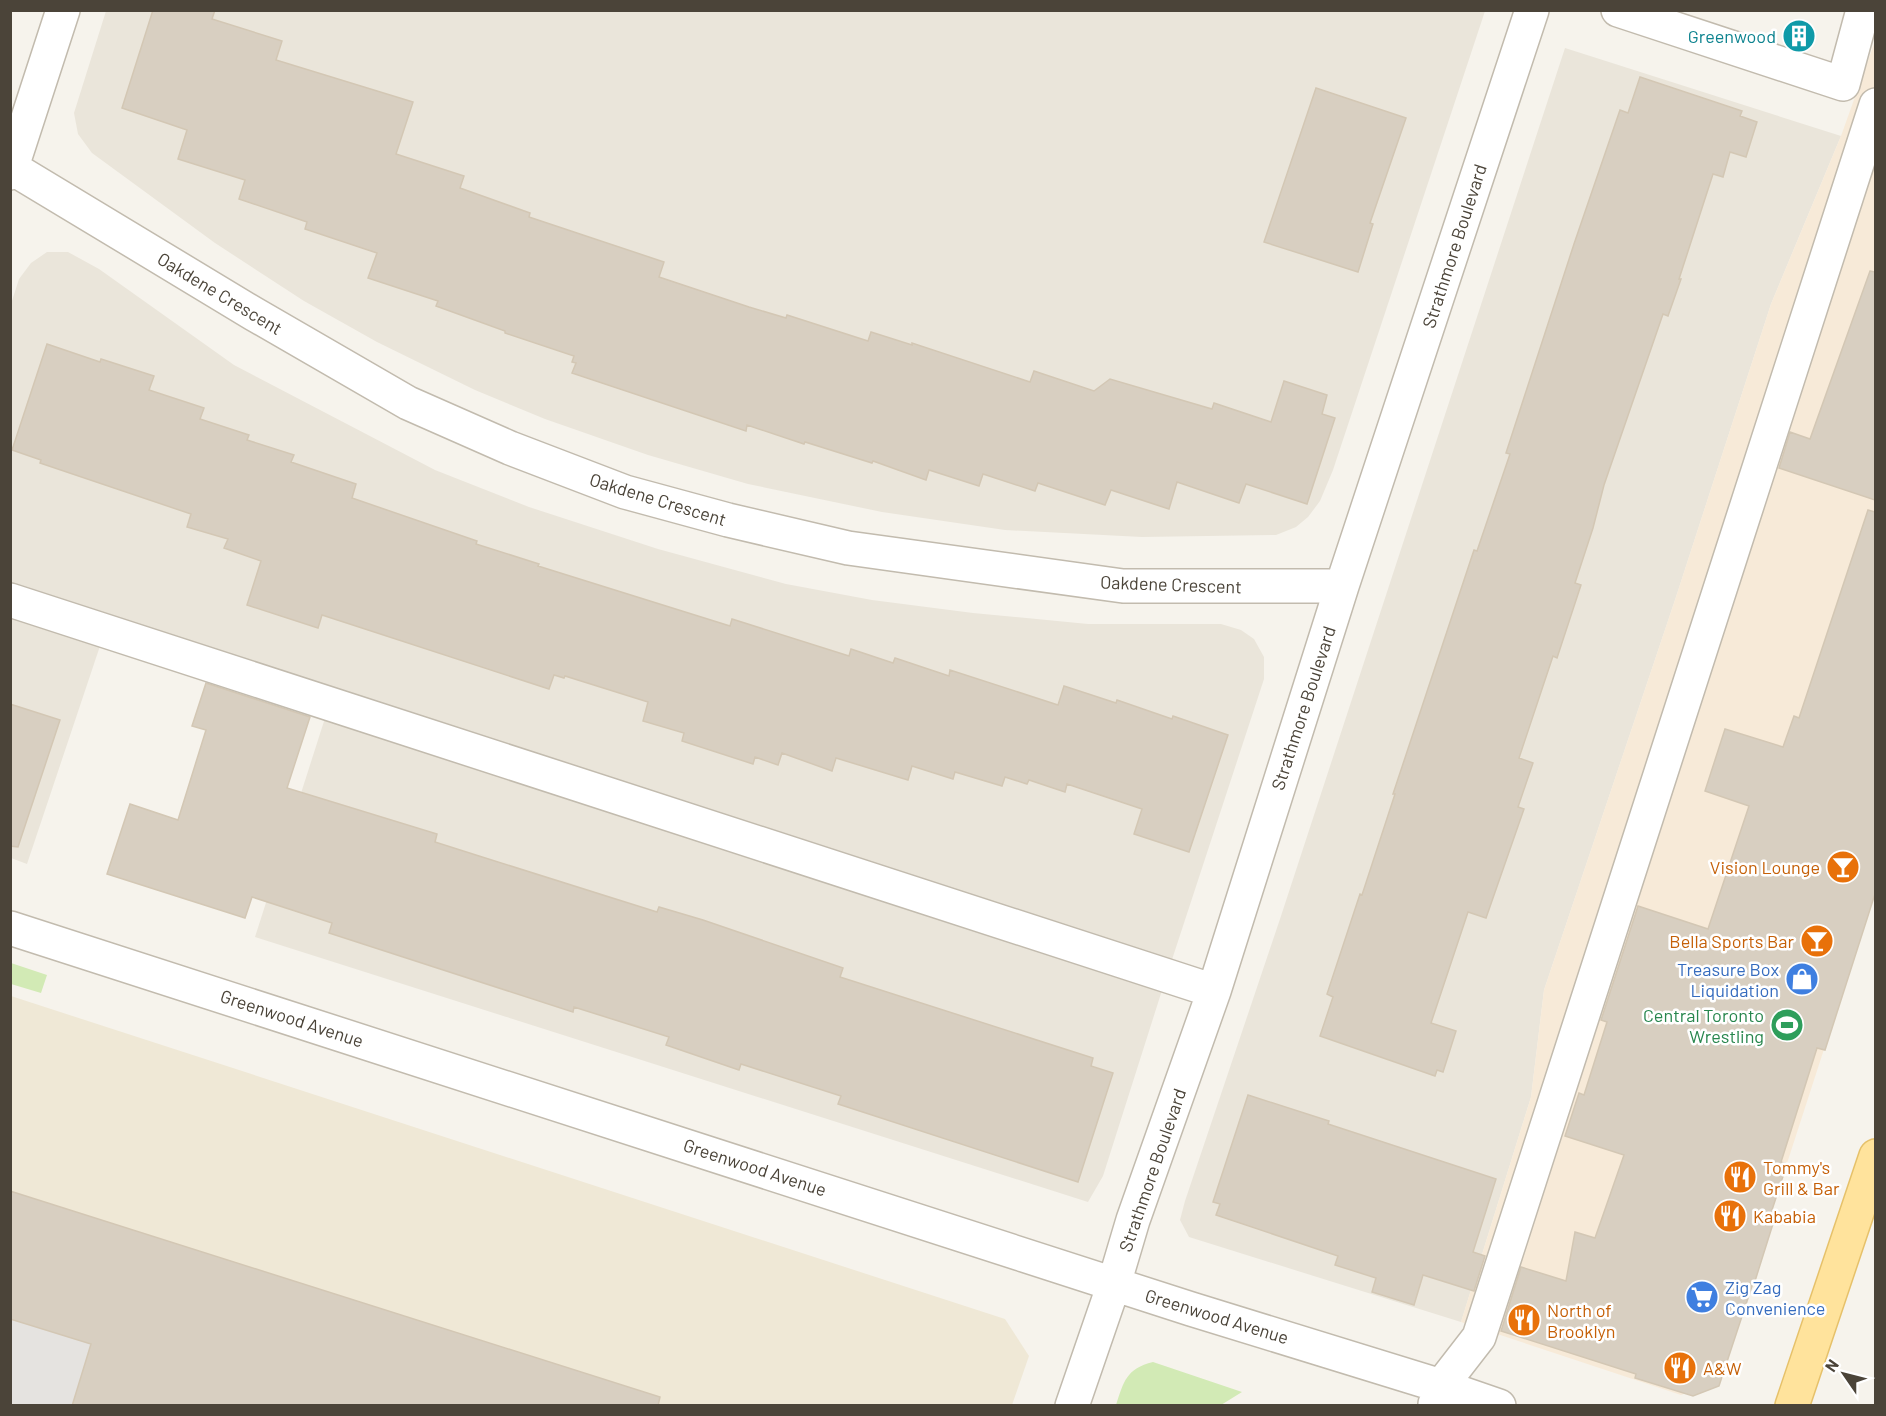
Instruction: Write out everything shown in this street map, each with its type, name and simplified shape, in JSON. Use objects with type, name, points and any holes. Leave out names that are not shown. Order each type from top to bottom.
[{"type":"main road","points":[[1792,1406],[1875,1156]]},
{"type":"street","points":[[11,170],[63,10]]},
{"type":"street","name":"Strathmore Boulevard","points":[[1072,1406],[1114,1284],[1133,1220],[1214,991],[1342,586],[1532,10]]},
{"type":"street","points":[[1618,10],[1843,84],[1863,10]]},
{"type":"street","points":[[1438,1396],[1479,1337],[1875,105]]},
{"type":"street","name":"Oakdene Crescent","points":[[11,170],[408,402],[510,448],[625,492],[728,520],[848,548],[1123,586],[1342,586]]},
{"type":"street","points":[[10,600],[1214,991]]},
{"type":"street","name":"Greenwood Avenue","points":[[10,928],[1114,1284],[1438,1396],[1499,1406]]},
{"type":"shaded area","points":[[106,11],[1485,11],[1333,470],[1320,501],[1308,517],[1296,527],[1276,535],[1142,537],[1005,530],[882,512],[748,484],[648,455],[545,419],[475,390],[377,342],[304,301],[215,243],[92,153],[78,134],[74,113]]},
{"type":"shaded area","points":[[1875,41],[1875,892],[1716,1382],[1681,1395],[1461,1322],[1531,1097],[1544,990],[1676,597],[1771,304],[1841,136]]},
{"type":"shaded area","points":[[1565,48],[1841,136],[1771,304],[1676,597],[1544,990],[1531,1097],[1461,1322],[1189,1237],[1180,1220]]},
{"type":"shaded area","points":[[47,252],[68,252],[99,269],[234,365],[435,470],[529,507],[658,549],[786,584],[872,600],[1088,624],[1221,624],[1241,630],[1254,639],[1264,657],[1264,679],[1103,1176],[1088,1202],[255,937],[326,715],[101,643],[27,864],[11,858],[11,304],[19,279],[31,263]]},
{"type":"shaded area","points":[[11,996],[1005,1319],[1029,1356],[1012,1405],[11,1406]]},
{"type":"shaded area","points":[[10,1319],[91,1344],[72,1405],[11,1405]]},
{"type":"green space","points":[[11,963],[47,975],[41,993],[11,984]]},
{"type":"green space","points":[[1153,1362],[1242,1392],[1221,1405],[1116,1405],[1127,1377],[1137,1368]]},
{"type":"building","points":[[153,10],[215,10],[212,19],[282,41],[276,60],[413,102],[396,154],[464,176],[460,188],[530,213],[529,217],[664,262],[659,277],[749,307],[786,318],[787,315],[868,341],[871,332],[912,345],[912,343],[1030,382],[1034,371],[1094,391],[1110,379],[1212,409],[1214,403],[1271,422],[1284,381],[1327,395],[1322,414],[1335,418],[1307,504],[1246,484],[1239,503],[1177,482],[1169,509],[1111,490],[1105,505],[1038,483],[1035,491],[983,474],[979,486],[929,470],[926,480],[873,461],[872,463],[805,442],[804,444],[747,425],[746,431],[572,373],[576,363],[572,362],[574,356],[505,333],[505,331],[436,306],[438,301],[368,278],[377,253],[305,229],[307,222],[239,199],[245,180],[178,159],[187,130],[122,108]]},
{"type":"building","points":[[1640,77],[1742,111],[1740,116],[1757,122],[1746,157],[1730,152],[1723,177],[1713,174],[1679,279],[1681,279],[1668,316],[1663,314],[1604,485],[1575,583],[1581,585],[1557,658],[1553,656],[1519,758],[1533,763],[1518,807],[1524,809],[1486,918],[1468,912],[1431,1023],[1456,1031],[1443,1072],[1437,1070],[1435,1076],[1320,1036],[1333,997],[1327,994],[1360,894],[1362,895],[1474,550],[1477,551],[1510,454],[1506,453],[1574,244],[1620,110],[1628,113]]},
{"type":"building","points":[[1316,88],[1406,118],[1370,223],[1373,224],[1358,272],[1264,242]]},
{"type":"building","points":[[1870,271],[1875,272],[1875,500],[1779,468],[1790,432],[1810,439]]},
{"type":"building","points":[[47,344],[100,362],[101,359],[154,376],[149,390],[204,408],[200,419],[249,435],[247,440],[294,455],[291,462],[356,484],[352,498],[477,541],[476,544],[539,564],[538,566],[730,626],[732,619],[849,656],[851,649],[893,663],[895,658],[949,676],[950,670],[1058,705],[1064,686],[1116,703],[1117,700],[1172,719],[1173,716],[1228,735],[1189,852],[1134,834],[1142,809],[1067,784],[1065,792],[1029,780],[1027,784],[1005,777],[1002,786],[955,772],[953,779],[912,766],[908,780],[836,758],[832,771],[782,753],[778,765],[755,757],[753,764],[682,741],[684,733],[643,721],[648,702],[565,676],[564,678],[554,675],[549,689],[322,615],[318,628],[247,605],[261,561],[224,548],[228,539],[187,527],[191,514],[40,463],[41,460],[12,450]]},
{"type":"building","points":[[1868,510],[1875,512],[1875,894],[1825,1050],[1817,1048],[1781,1162],[1787,1164],[1772,1210],[1777,1211],[1719,1386],[1693,1396],[1635,1378],[1636,1374],[1501,1331],[1521,1267],[1566,1281],[1575,1232],[1595,1238],[1624,1155],[1565,1136],[1579,1093],[1584,1095],[1607,1022],[1601,1020],[1638,906],[1708,929],[1749,806],[1705,791],[1725,729],[1783,747],[1794,716],[1799,718]]},
{"type":"building","points":[[206,683],[310,717],[287,788],[437,834],[435,842],[479,856],[657,912],[659,907],[703,920],[843,968],[840,977],[1093,1058],[1091,1066],[1113,1073],[1078,1182],[838,1104],[841,1096],[741,1064],[739,1070],[666,1045],[669,1037],[574,1007],[573,1012],[329,933],[332,923],[252,897],[245,918],[107,874],[130,804],[178,820],[206,730],[192,726]]},
{"type":"building","points":[[10,704],[60,720],[18,847],[10,846]]},
{"type":"building","points":[[1248,1095],[1329,1121],[1328,1124],[1496,1179],[1473,1252],[1485,1256],[1474,1291],[1423,1275],[1414,1305],[1372,1292],[1376,1278],[1335,1265],[1338,1256],[1216,1215],[1220,1204],[1213,1202]]},
{"type":"building","points":[[10,1191],[660,1397],[658,1406],[72,1406],[91,1344],[10,1319]]},
{"type":"place","name":"Greenwood","points":[[1799,36]]},
{"type":"place","name":"Vision Lounge","points":[[1843,867]]},
{"type":"place","name":"Bella Sports Bar","points":[[1817,941]]},
{"type":"place","name":"Treasure Box Liquidation","points":[[1802,979]]},
{"type":"place","name":"Central Toronto Wrestling","points":[[1787,1025]]},
{"type":"place","name":"Tommy's Grill & Bar","points":[[1740,1177]]},
{"type":"place","name":"Kababia","points":[[1730,1216]]},
{"type":"place","name":"Zig Zag Convenience","points":[[1702,1297]]},
{"type":"place","name":"North of Brooklyn","points":[[1524,1320]]},
{"type":"place","name":"A&W","points":[[1680,1368]]}]
